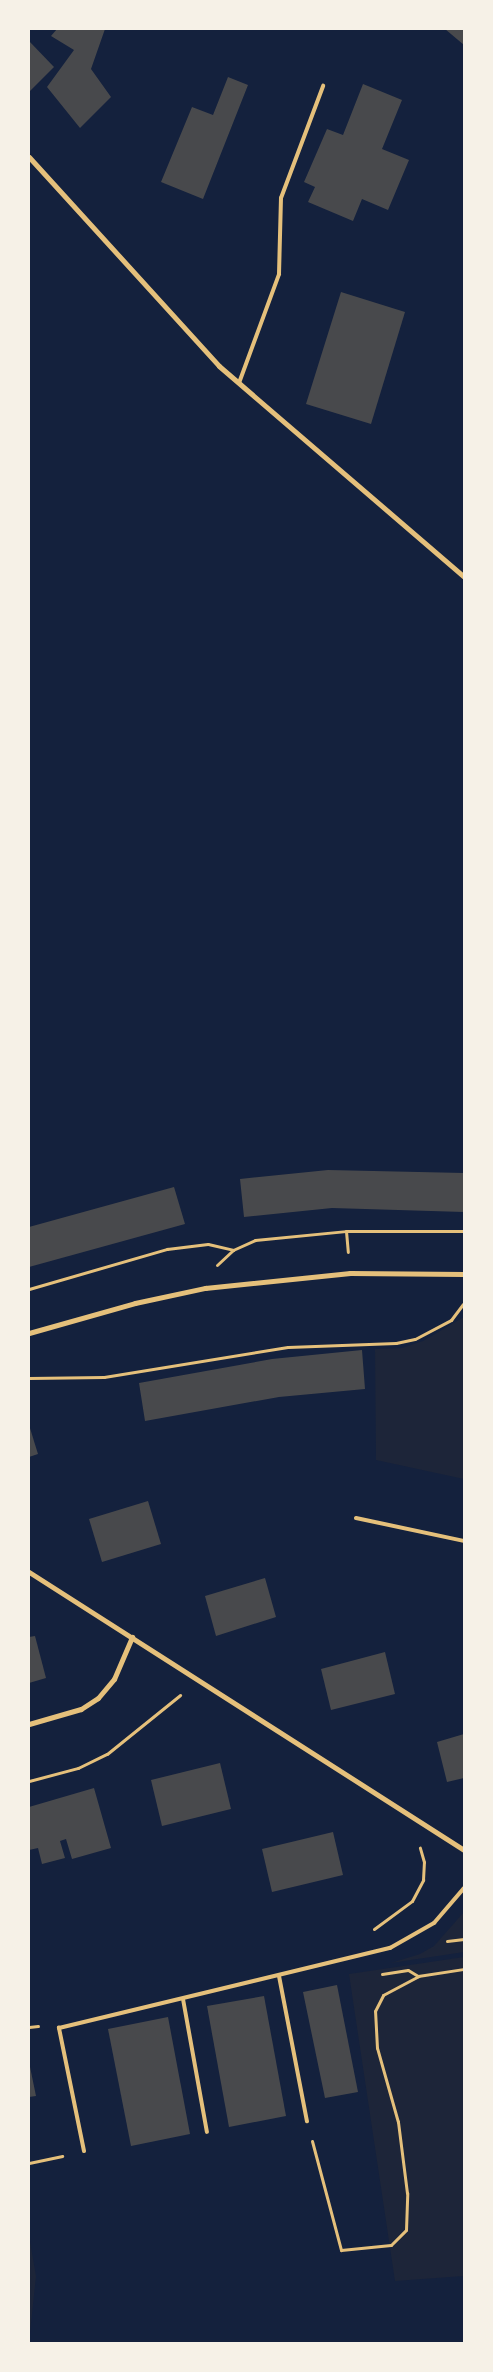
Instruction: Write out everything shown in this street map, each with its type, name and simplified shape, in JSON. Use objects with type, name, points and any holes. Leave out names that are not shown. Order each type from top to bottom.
[{"type":"street","points":[[29,157],[219,366],[464,577]]},
{"type":"street","points":[[29,1333],[98,1312],[205,1288],[350,1273],[464,1274]]},
{"type":"street","points":[[29,1572],[464,1850]]},
{"type":"street","points":[[29,1724],[81,1709],[98,1698],[114,1679],[132,1637]]},
{"type":"lane","points":[[239,383],[279,274],[281,198],[322,86]]},
{"type":"lane","points":[[356,1518],[464,1541]]},
{"type":"lane","points":[[84,2151],[59,2028],[348,1960],[390,1948],[434,1923],[464,1888]]},
{"type":"lane","points":[[279,1976],[307,2121]]},
{"type":"lane","points":[[183,1999],[207,2132]]},
{"type":"path","points":[[205,1288],[219,1261],[233,1250],[255,1240],[346,1231],[464,1231]]},
{"type":"path","points":[[346,1231],[348,1249]]},
{"type":"path","points":[[29,1289],[167,1249],[208,1244],[233,1250]]},
{"type":"path","points":[[29,1378],[104,1377],[288,1347],[396,1343],[415,1339],[451,1320],[463,1304]]},
{"type":"path","points":[[29,1781],[78,1768],[107,1754],[198,1680]]},
{"type":"path","points":[[348,1960],[368,1933],[412,1901],[423,1880],[424,1862],[406,1812]]},
{"type":"path","points":[[307,2121],[340,2250],[391,2245],[406,2230],[407,2192],[398,2122],[377,2048],[375,2011],[383,1995],[418,1976],[464,1969]]},
{"type":"path","points":[[408,1970],[418,1976]]},
{"type":"path","points":[[29,2162],[84,2151]]},
{"type":"shaded area","points":[[464,1317],[464,1479],[376,1460],[375,1349],[402,1348],[423,1341]]},
{"type":"shaded area","points":[[464,1912],[464,1952],[391,1963],[420,1954],[434,1946]]},
{"type":"shaded area","points":[[464,1957],[464,2276],[395,2281],[349,1974]]},
{"type":"shaded area","points":[[29,2236],[36,2276],[29,2342]]},
{"type":"building","points":[[57,29],[105,29],[91,69],[111,97],[80,128],[47,87],[74,50],[51,36]]},
{"type":"building","points":[[445,29],[464,29],[464,45]]},
{"type":"building","points":[[29,41],[54,67],[29,92]]},
{"type":"building","points":[[228,77],[248,85],[203,199],[161,182],[192,107],[213,115]]},
{"type":"building","points":[[363,84],[402,100],[382,149],[409,160],[388,210],[362,199],[353,221],[308,202],[315,187],[304,182],[327,129],[343,135]]},
{"type":"building","points":[[341,292],[405,312],[371,424],[306,404]]},
{"type":"building","points":[[328,1170],[464,1173],[464,1212],[332,1208],[244,1217],[240,1179]]},
{"type":"building","points":[[174,1187],[185,1224],[29,1267],[29,1227]]},
{"type":"building","points":[[362,1350],[365,1389],[279,1397],[145,1421],[139,1383],[272,1359]]},
{"type":"building","points":[[29,1425],[38,1454],[29,1457]]},
{"type":"building","points":[[148,1501],[161,1544],[102,1562],[89,1519]]},
{"type":"building","points":[[265,1578],[276,1617],[216,1636],[205,1596]]},
{"type":"building","points":[[35,1636],[46,1678],[29,1683],[29,1637]]},
{"type":"building","points":[[385,1652],[395,1694],[331,1710],[321,1669]]},
{"type":"building","points":[[464,1734],[464,1778],[447,1782],[437,1742]]},
{"type":"building","points":[[220,1763],[231,1809],[162,1826],[151,1780]]},
{"type":"building","points":[[94,1788],[111,1848],[72,1859],[66,1839],[60,1841],[65,1858],[42,1864],[38,1848],[29,1850],[29,1807]]},
{"type":"building","points":[[333,1832],[343,1875],[272,1892],[262,1849]]},
{"type":"building","points":[[337,1985],[358,2092],[325,2098],[303,1992]]},
{"type":"building","points":[[264,1996],[286,2116],[229,2127],[207,2006]]},
{"type":"building","points":[[168,2017],[190,2134],[131,2146],[108,2029]]},
{"type":"building","points":[[29,2062],[36,2096],[29,2097]]}]
